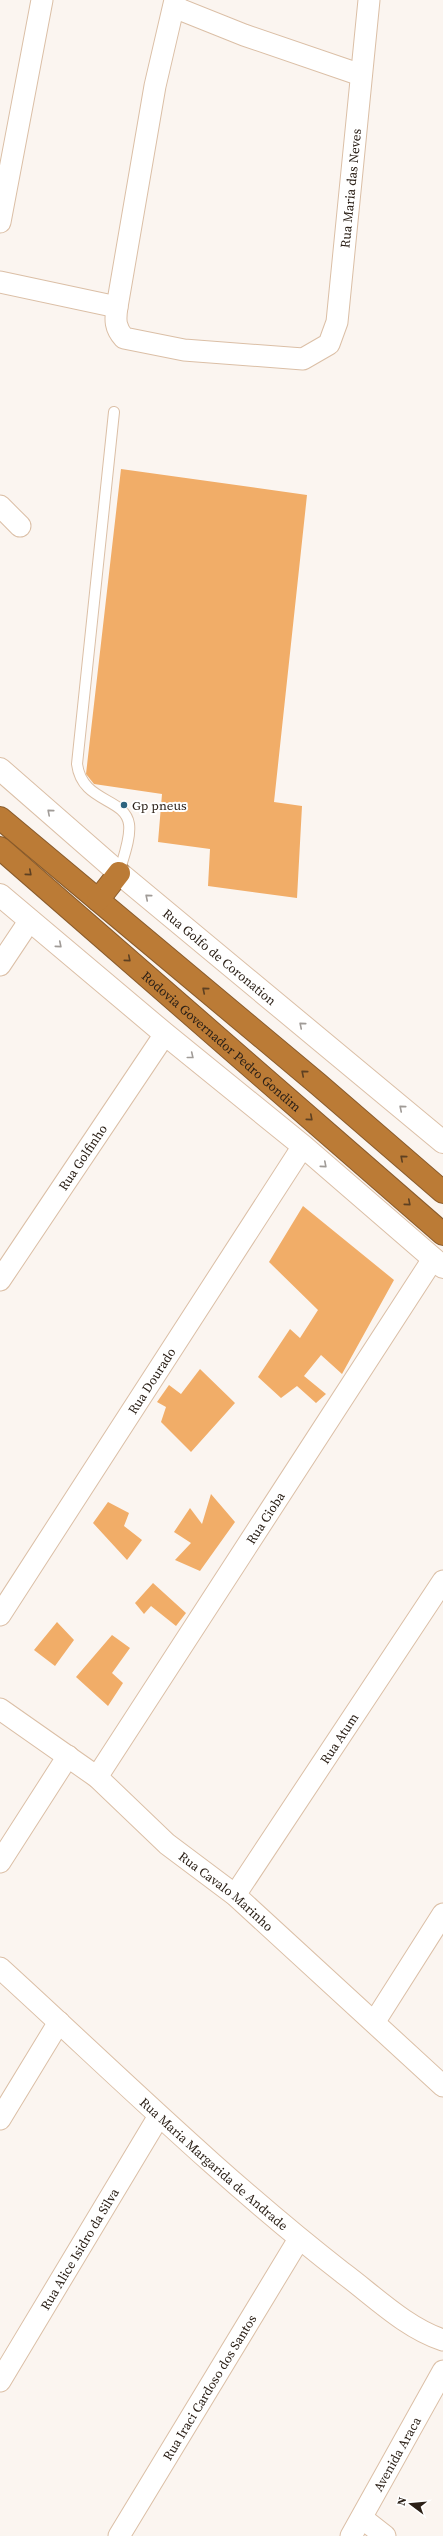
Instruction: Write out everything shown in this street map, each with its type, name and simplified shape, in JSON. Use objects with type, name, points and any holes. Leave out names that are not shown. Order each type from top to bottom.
[{"type":"highway","name":"Rodovia Governador Pedro Gondim","points":[[0,818],[443,1192]]},
{"type":"highway","name":"Rodovia Governador Pedro Gondim","points":[[0,848],[443,1234]]},
{"type":"highway","points":[[98,900],[119,873]]},
{"type":"street","points":[[0,222],[42,0]]},
{"type":"street","name":"Rua Maria das Neves","points":[[117,307],[115,320],[118,331],[124,338],[184,350],[303,360],[329,344],[337,322],[369,0]]},
{"type":"street","points":[[0,282],[117,307],[156,86],[175,4],[244,35],[361,75]]},
{"type":"street","points":[[0,506],[20,526]]},
{"type":"street","name":"Rua Golfo de Coronation","points":[[0,769],[119,873],[443,1142]]},
{"type":"street","points":[[0,895],[165,1034],[303,1146],[438,1263]]},
{"type":"street","points":[[0,965],[30,920]]},
{"type":"street","name":"Rua Golfinho","points":[[0,1280],[165,1034]]},
{"type":"street","name":"Rua Dourado","points":[[0,1615],[303,1146]]},
{"type":"street","name":"Rua Cioba","points":[[97,1777],[438,1263]]},
{"type":"street","name":"Rua Atum","points":[[235,1895],[443,1581]]},
{"type":"street","name":"Rua Cavalo Marinho","points":[[0,1709],[97,1777],[167,1844],[235,1895],[443,2086]]},
{"type":"street","points":[[0,1862],[68,1756]]},
{"type":"street","points":[[375,2022],[443,1914]]},
{"type":"street","name":"Rua Maria Margarida de Andrade","points":[[0,1968],[159,2116],[299,2239],[408,2322],[443,2340]]},
{"type":"street","points":[[0,2119],[59,2022]]},
{"type":"street","name":"Rua Alice Isidro da Silva","points":[[0,2381],[159,2116]]},
{"type":"street","name":"Rua Iraci Cardoso dos Santos","points":[[119,2536],[299,2239]]},
{"type":"street","name":"Avenida Araca","points":[[351,2536],[443,2371]]},
{"type":"street","points":[[362,2518],[385,2536]]},
{"type":"lane","points":[[114,412],[77,764],[78,776],[87,789],[124,811],[129,824],[119,873]]},
{"type":"building","points":[[121,469],[307,495],[274,802],[302,806],[297,898],[208,886],[210,849],[158,842],[162,794],[94,784],[86,774]]},
{"type":"building","points":[[303,1206],[394,1280],[342,1374],[321,1355],[304,1376],[326,1394],[316,1403],[297,1386],[281,1398],[258,1377],[290,1329],[300,1338],[318,1310],[269,1262]]},
{"type":"building","points":[[200,1369],[235,1403],[191,1452],[161,1422],[166,1407],[157,1402],[169,1385],[181,1394]]},
{"type":"building","points":[[211,1494],[235,1522],[200,1571],[175,1560],[191,1543],[174,1532],[190,1508],[202,1524]]},
{"type":"building","points":[[108,1502],[129,1513],[124,1526],[142,1540],[127,1560],[93,1523]]},
{"type":"building","points":[[153,1583],[186,1613],[176,1626],[151,1606],[144,1614],[135,1603]]},
{"type":"building","points":[[57,1622],[74,1640],[55,1666],[34,1650]]},
{"type":"building","points":[[112,1635],[130,1648],[112,1673],[123,1683],[108,1706],[76,1677]]},
{"type":"place","name":"Gp pneus","points":[[124,805]]}]
